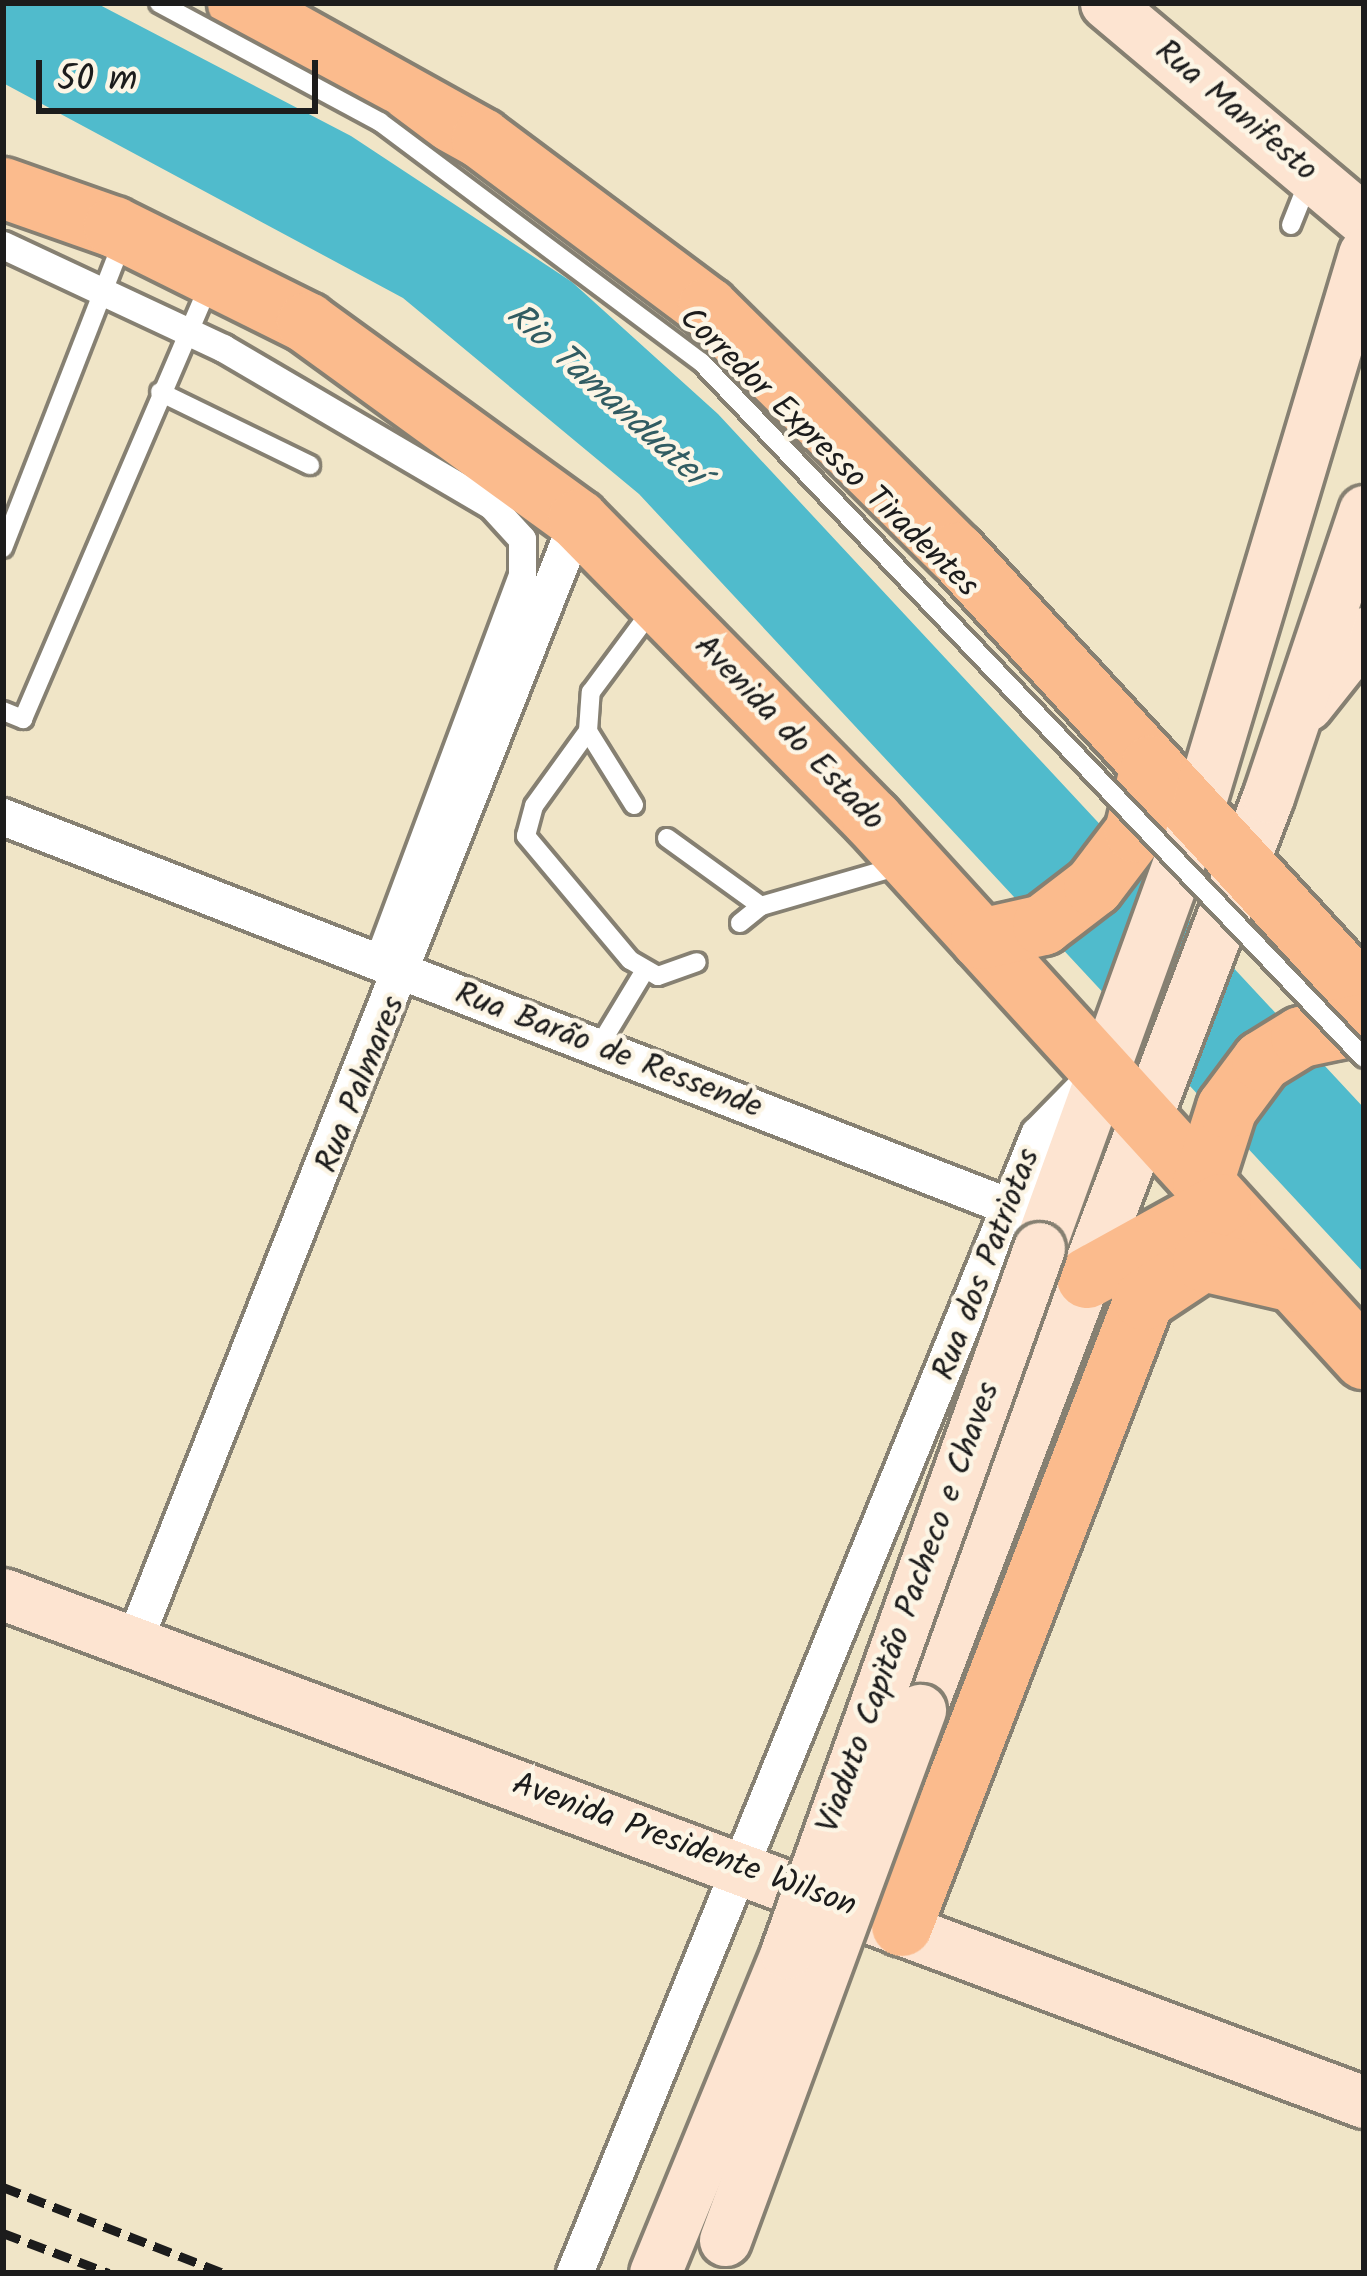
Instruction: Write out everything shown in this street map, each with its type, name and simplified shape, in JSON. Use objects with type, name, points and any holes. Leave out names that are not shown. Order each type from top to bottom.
[{"type":"highway","points":[[238,3],[496,148],[708,308],[1151,766],[1364,996]]},
{"type":"highway","name":"Avenida do Estado","points":[[3,147],[120,230]]},
{"type":"highway","name":"Avenida do Estado","points":[[3,188],[120,230],[307,323],[578,520],[912,862],[1364,1359]]},
{"type":"highway","points":[[981,939],[1043,925],[1094,886],[1135,832],[1151,766]]},
{"type":"highway","points":[[1046,1244],[1212,1193],[1227,1108],[1262,1061],[1301,1037],[1364,1024]]},
{"type":"highway","points":[[902,1927],[1144,1300],[1203,1262],[1250,1264],[1293,1282]]},
{"type":"main road","name":"Rua Manifesto","points":[[1106,3],[1364,220]]},
{"type":"main road","points":[[1100,1073],[1196,815],[1364,254]]},
{"type":"main road","points":[[1141,1116],[1242,865],[1364,512]]},
{"type":"main road","points":[[1294,719],[1364,633]]},
{"type":"main road","name":"Viaduto Capitão Pacheco e Chaves","points":[[709,2273],[1100,1073]]},
{"type":"main road","name":"Viaduto Capitão Pacheco e Chaves","points":[[655,2273],[786,1953],[1046,1244],[1141,1116]]},
{"type":"main road","name":"Avenida Presidente Wilson","points":[[3,1594],[1364,2102]]},
{"type":"street","points":[[3,245],[104,287],[188,330],[491,505],[522,539],[522,575],[393,968]]},
{"type":"street","name":"Rua Palmares","points":[[133,1645],[393,968],[578,520]]},
{"type":"street","name":"Rua Barão de Ressende","points":[[3,818],[598,1048],[1046,1244]]},
{"type":"street","name":"Rua dos Patriotas","points":[[575,2273],[747,1868],[1046,1244]]},
{"type":"lane","name":"Corredor Expresso Tiradentes","points":[[159,3],[380,122],[701,362],[1364,1058]]},
{"type":"lane","points":[[1291,225],[1310,175]]},
{"type":"lane","points":[[3,548],[104,287],[120,230]]},
{"type":"lane","points":[[3,711],[22,719],[214,276]]},
{"type":"lane","points":[[160,392],[310,465]]},
{"type":"lane","points":[[658,601],[591,692],[588,731],[534,806],[526,836],[601,938],[645,970],[697,962]]},
{"type":"lane","points":[[588,731],[634,805]]},
{"type":"lane","points":[[667,838],[761,906]]},
{"type":"lane","points":[[740,923],[761,906],[912,862]]},
{"type":"lane","points":[[598,1048],[645,970]]},
{"type":"water","name":"Rio Tamanduateí","points":[[3,3],[96,3],[351,136],[572,282],[718,414],[1364,1108],[1364,1273],[639,494],[403,298],[3,83]]},
{"type":"railway","points":[[3,2187],[224,2273]]},
{"type":"railway","points":[[3,2233],[109,2273]]}]
